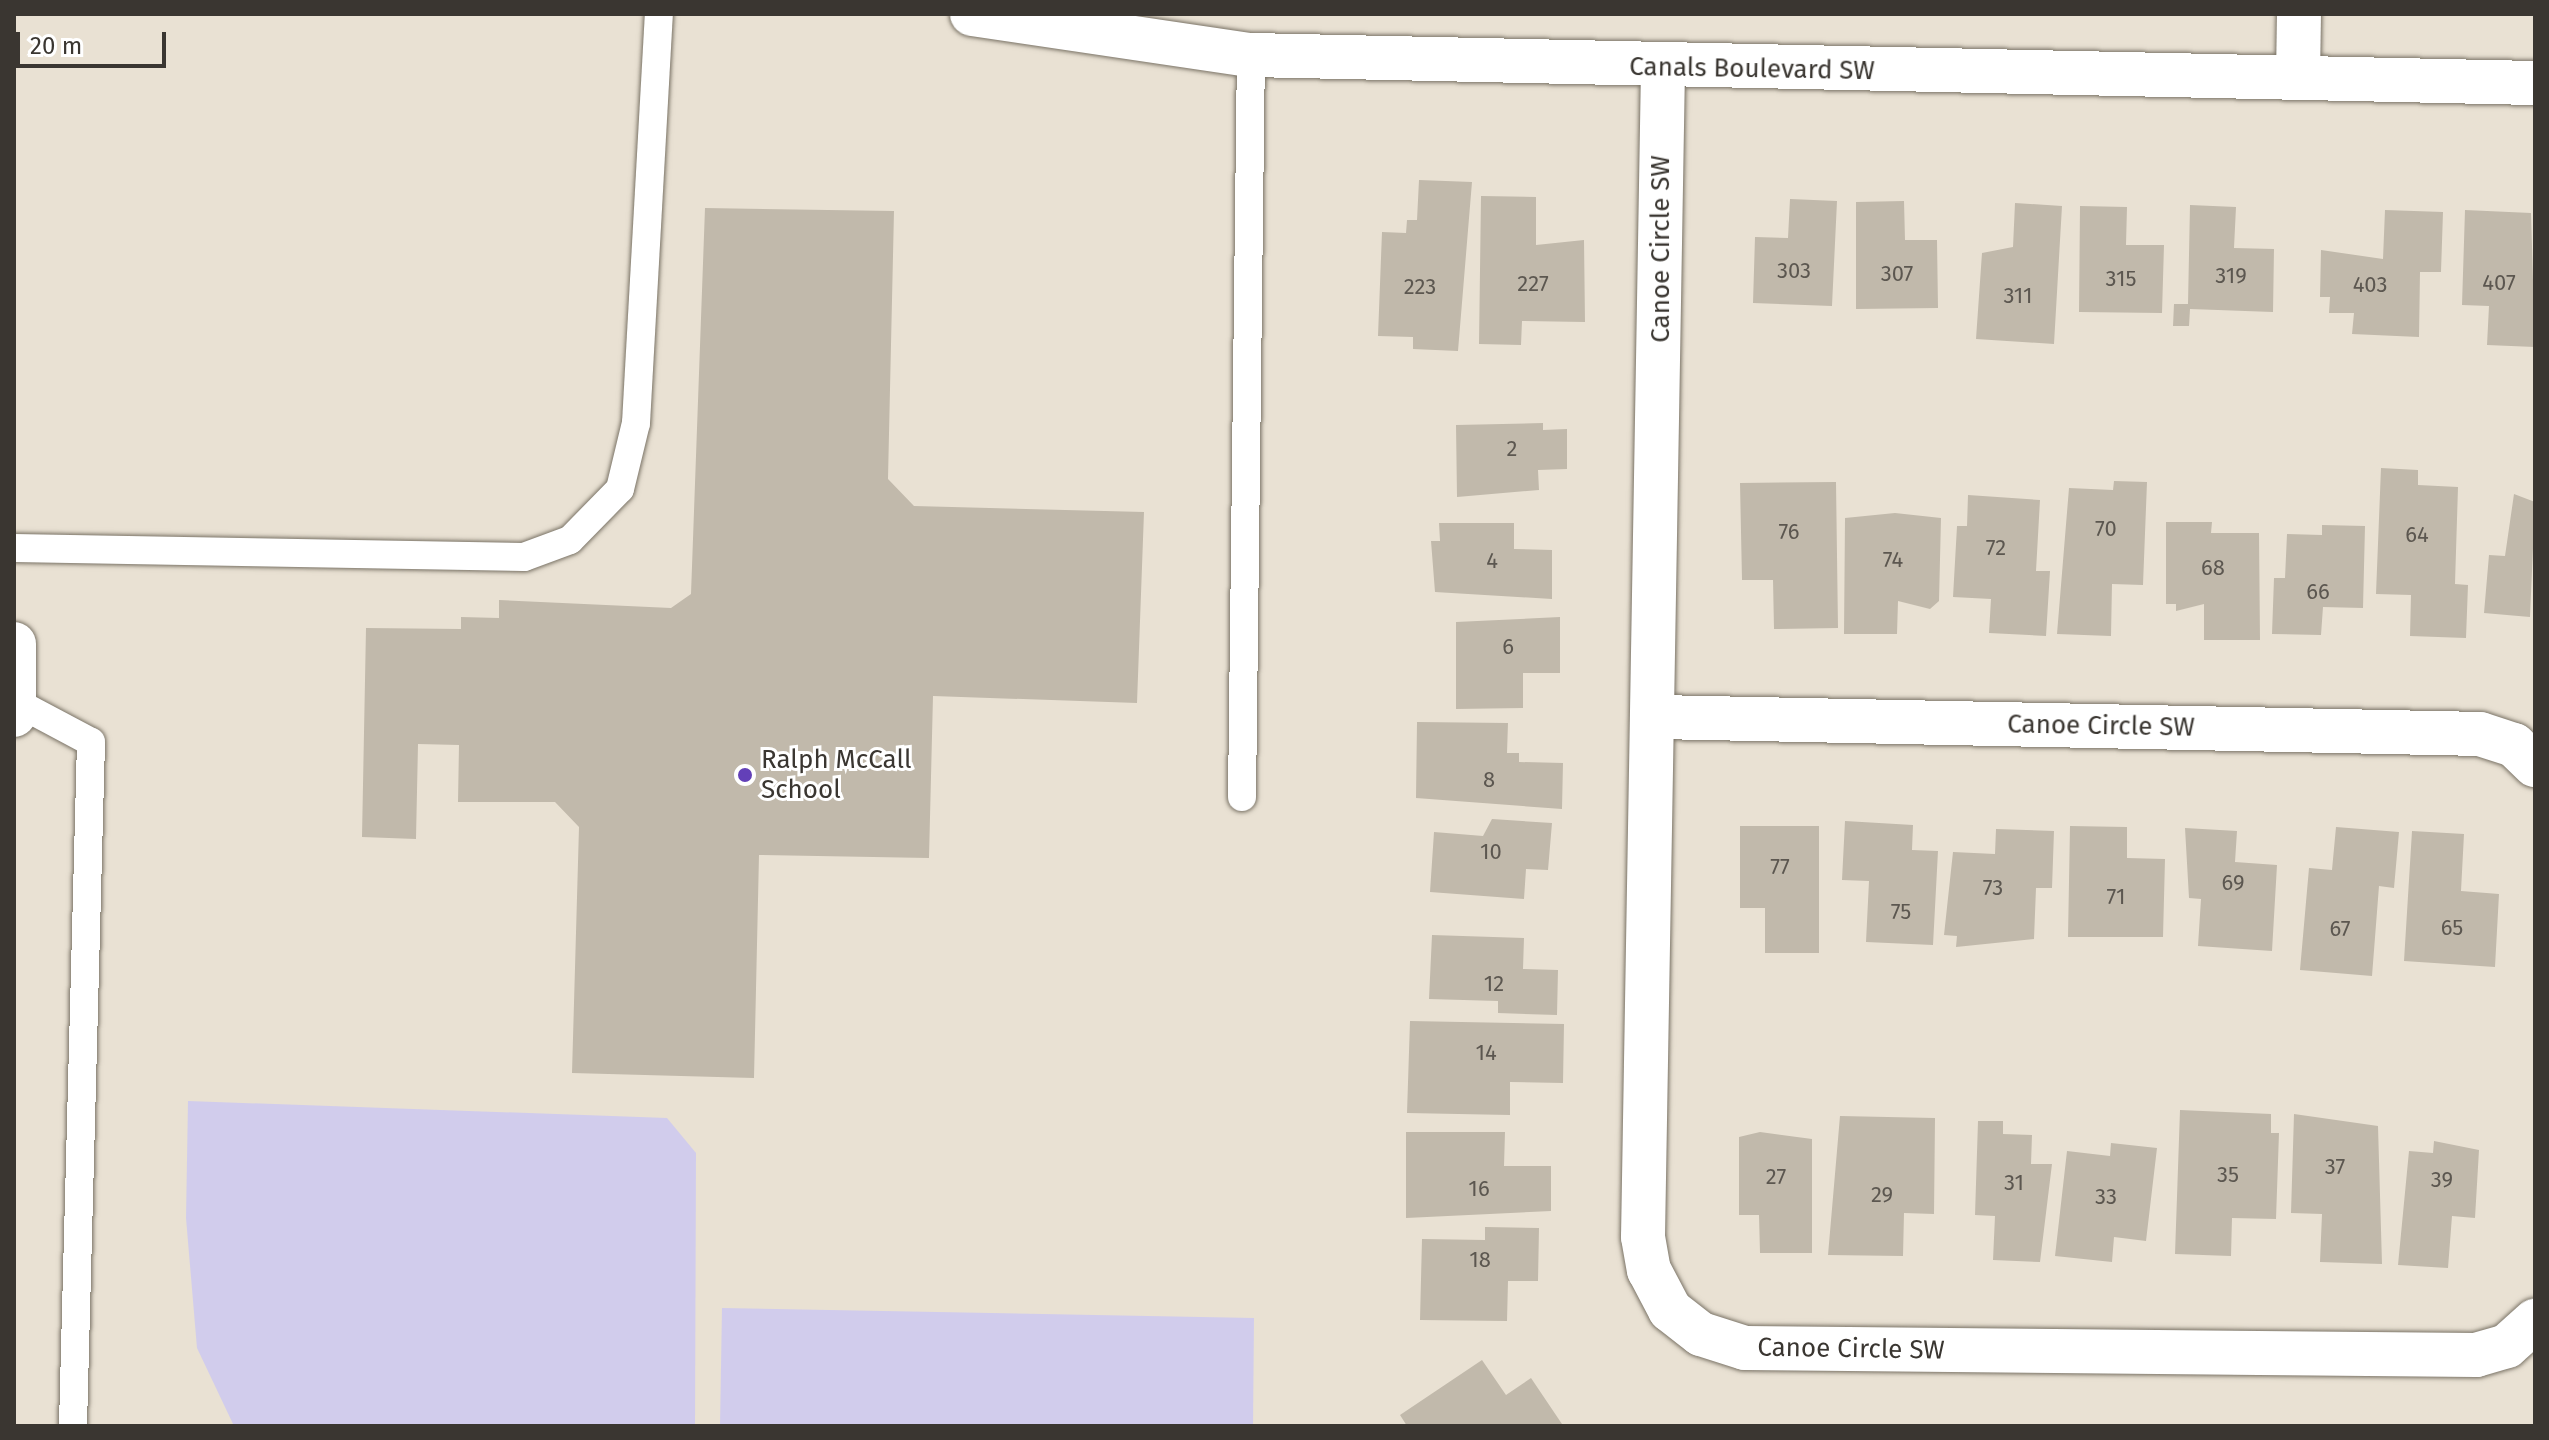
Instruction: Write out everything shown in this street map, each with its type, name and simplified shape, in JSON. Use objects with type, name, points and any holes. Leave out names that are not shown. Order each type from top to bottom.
[{"type":"street","name":"Canals Boulevard SW","points":[[972,14],[1251,55],[1663,68],[2535,83]]},
{"type":"street","points":[[2298,77],[2299,14]]},
{"type":"street","name":"Canoe Circle SW","points":[[1663,68],[1657,717],[1643,1237],[1649,1270],[1670,1310],[1701,1334],[1745,1348],[2476,1355],[2507,1346],[2535,1321]]},
{"type":"street","points":[[14,644],[14,715]]},
{"type":"street","name":"Canoe Circle SW","points":[[1657,717],[2480,734],[2514,745],[2535,765]]},
{"type":"lane","points":[[14,548],[524,557],[570,540],[620,489],[636,423],[659,14]]},
{"type":"lane","points":[[1242,797],[1251,55]]},
{"type":"lane","points":[[14,701],[91,742],[73,1426]]},
{"type":"shaded area","points":[[188,1101],[667,1118],[696,1153],[695,1426],[234,1426],[197,1348],[186,1218]]},
{"type":"shaded area","points":[[722,1308],[1254,1318],[1253,1426],[720,1426]]},
{"type":"building","points":[[1419,180],[1472,182],[1458,351],[1413,349],[1413,337],[1378,336],[1382,232],[1406,233],[1407,220],[1417,220]]},
{"type":"building","points":[[1481,196],[1536,197],[1536,245],[1584,240],[1585,322],[1522,321],[1521,345],[1479,344]]},
{"type":"building","points":[[1790,199],[1837,201],[1832,306],[1753,303],[1755,237],[1788,238]]},
{"type":"building","points":[[1904,201],[1905,240],[1937,240],[1938,308],[1856,309],[1856,202]]},
{"type":"building","points":[[2015,203],[2062,206],[2054,344],[1976,339],[1982,253],[2013,247]]},
{"type":"building","points":[[2190,205],[2236,207],[2234,248],[2274,249],[2273,312],[2190,309],[2189,326],[2173,326],[2174,304],[2188,304]]},
{"type":"building","points":[[2080,206],[2127,207],[2126,245],[2164,245],[2162,313],[2079,312]]},
{"type":"building","points":[[705,208],[894,211],[888,479],[914,506],[1144,512],[1137,703],[933,696],[929,858],[759,855],[754,1078],[572,1073],[579,827],[555,802],[458,802],[459,745],[418,744],[416,839],[362,837],[366,628],[461,629],[461,617],[499,618],[499,600],[671,608],[691,594]]},
{"type":"building","points":[[2385,210],[2443,212],[2441,272],[2420,272],[2419,337],[2352,334],[2354,313],[2329,313],[2330,297],[2320,297],[2321,250],[2383,259]]},
{"type":"building","points":[[2465,210],[2531,213],[2535,347],[2487,345],[2489,306],[2462,305]]},
{"type":"building","points":[[1543,423],[1543,430],[1567,429],[1567,469],[1538,470],[1539,490],[1457,497],[1456,425]]},
{"type":"building","points":[[2381,468],[2418,470],[2418,485],[2458,487],[2455,584],[2468,585],[2466,638],[2410,636],[2411,595],[2376,594]]},
{"type":"building","points":[[2114,481],[2147,482],[2143,585],[2112,584],[2111,636],[2057,634],[2069,488],[2113,490]]},
{"type":"building","points":[[1836,482],[1838,628],[1774,629],[1773,580],[1742,580],[1740,483]]},
{"type":"building","points":[[2514,494],[2535,502],[2530,617],[2484,613],[2489,555],[2505,556]]},
{"type":"building","points":[[1968,495],[2040,500],[2036,571],[2050,571],[2046,636],[1989,633],[1991,599],[1953,597],[1957,526],[1967,526]]},
{"type":"building","points":[[1895,513],[1941,518],[1939,601],[1930,609],[1898,601],[1897,634],[1844,634],[1845,518]]},
{"type":"building","points":[[2166,522],[2212,522],[2211,533],[2259,533],[2260,640],[2204,640],[2204,604],[2176,611],[2176,604],[2166,604]]},
{"type":"building","points":[[1439,523],[1514,523],[1514,549],[1552,550],[1552,599],[1435,592],[1431,541],[1440,541]]},
{"type":"building","points":[[2322,525],[2365,526],[2363,608],[2323,607],[2321,635],[2272,634],[2274,578],[2285,578],[2287,534],[2322,535]]},
{"type":"building","points":[[1560,617],[1560,673],[1523,673],[1523,708],[1456,709],[1456,622]]},
{"type":"building","points":[[1417,722],[1508,723],[1507,753],[1519,753],[1519,762],[1563,763],[1562,809],[1416,798]]},
{"type":"building","points":[[1492,819],[1552,823],[1548,870],[1526,869],[1524,899],[1430,892],[1434,832],[1483,836]]},
{"type":"building","points":[[1845,821],[1913,825],[1912,850],[1938,851],[1933,945],[1866,942],[1869,881],[1842,880]]},
{"type":"building","points":[[1740,826],[1819,826],[1819,953],[1765,953],[1765,908],[1740,908]]},
{"type":"building","points":[[2070,826],[2127,827],[2127,858],[2165,859],[2163,937],[2068,937]]},
{"type":"building","points":[[2336,827],[2399,832],[2394,888],[2379,886],[2372,976],[2300,970],[2309,868],[2332,870]]},
{"type":"building","points":[[2185,828],[2237,831],[2235,862],[2277,865],[2272,951],[2198,946],[2201,899],[2189,898]]},
{"type":"building","points":[[1996,829],[2054,831],[2052,888],[2036,888],[2034,939],[1956,947],[1957,936],[1944,935],[1953,852],[1995,854]]},
{"type":"building","points":[[2412,831],[2464,834],[2461,891],[2499,894],[2495,967],[2404,961]]},
{"type":"building","points":[[1432,935],[1524,938],[1523,969],[1558,970],[1557,1015],[1498,1013],[1498,1001],[1429,999]]},
{"type":"building","points":[[1410,1021],[1564,1024],[1563,1083],[1510,1082],[1510,1115],[1407,1113]]},
{"type":"building","points":[[2180,1110],[2271,1114],[2271,1133],[2279,1133],[2276,1219],[2232,1218],[2231,1256],[2175,1254]]},
{"type":"building","points":[[2294,1114],[2378,1126],[2382,1264],[2320,1262],[2322,1214],[2291,1213]]},
{"type":"building","points":[[1840,1116],[1935,1118],[1934,1214],[1904,1213],[1903,1256],[1828,1255]]},
{"type":"building","points":[[1978,1121],[2003,1121],[2003,1134],[2032,1135],[2031,1164],[2052,1164],[2040,1262],[1993,1260],[1995,1216],[1975,1215]]},
{"type":"building","points":[[1406,1132],[1505,1132],[1504,1166],[1551,1166],[1551,1211],[1406,1218]]},
{"type":"building","points":[[1760,1132],[1812,1139],[1812,1253],[1760,1253],[1759,1215],[1739,1215],[1739,1137]]},
{"type":"building","points":[[2434,1141],[2479,1150],[2475,1218],[2452,1216],[2448,1268],[2398,1265],[2409,1151],[2433,1153]]},
{"type":"building","points":[[2111,1143],[2157,1148],[2146,1241],[2114,1237],[2112,1262],[2055,1256],[2067,1151],[2110,1156]]},
{"type":"building","points":[[1485,1227],[1539,1228],[1538,1281],[1508,1281],[1507,1321],[1420,1320],[1422,1239],[1485,1240]]},
{"type":"building","points":[[1482,1360],[1506,1395],[1531,1378],[1562,1424],[1407,1426],[1400,1415]]},
{"type":"place","name":"Ralph McCall School","points":[[745,775]]}]
